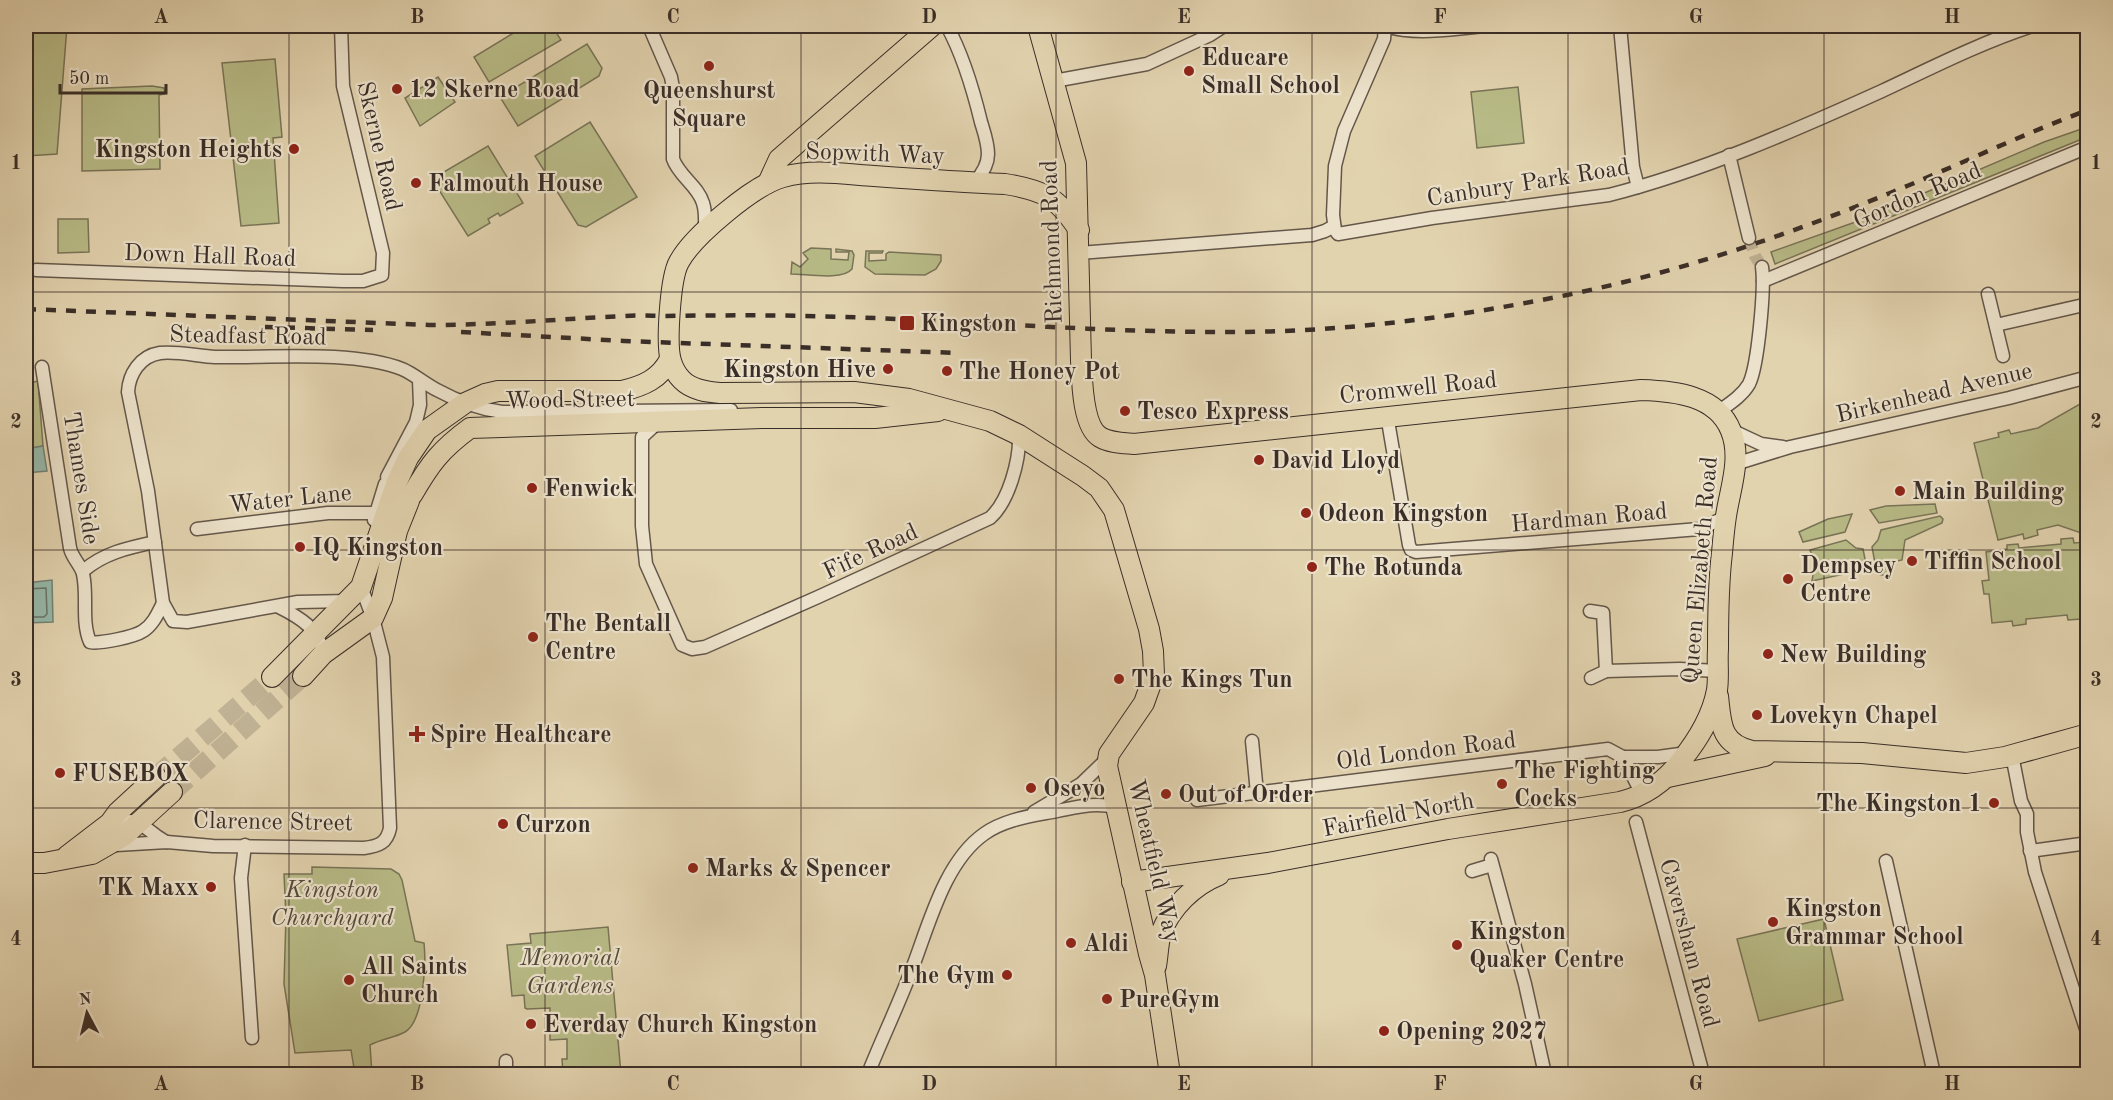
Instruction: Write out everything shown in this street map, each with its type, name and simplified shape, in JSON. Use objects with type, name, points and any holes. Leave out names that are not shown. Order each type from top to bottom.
[{"type":"main road","points":[[768,183],[779,159],[932,26]]},
{"type":"main road","name":"Richmond Road","points":[[1038,26],[1076,163],[1081,360],[1087,414],[1095,433],[1105,440],[1119,443]]},
{"type":"main road","name":"Sopwith Way","points":[[670,359],[670,307],[673,278],[679,262],[705,232],[752,192],[783,177],[824,172],[1005,184],[1038,191],[1052,199],[1067,212],[1079,230]]},
{"type":"main road","points":[[465,403],[498,391],[622,391],[640,387],[658,376],[670,359]]},
{"type":"main road","points":[[670,359],[674,370],[683,381],[702,391],[720,393],[854,392],[909,399],[945,410]]},
{"type":"main road","name":"Cromwell Road","points":[[1119,443],[1134,444],[1387,415],[1641,390],[1682,394],[1702,400],[1718,412]]},
{"type":"main road","name":"Wood Street","points":[[358,589],[381,513],[397,488],[408,458],[427,430],[465,403]]},
{"type":"main road","name":"Wood Street","points":[[397,488],[429,466],[436,457],[471,428],[762,418],[875,418],[945,410],[990,421],[1019,435],[1083,476],[1099,489],[1113,510],[1140,595],[1153,651],[1154,675],[1144,703],[1107,759]]},
{"type":"main road","name":"Queen Elizabeth Road","points":[[1668,777],[1705,726],[1717,681],[1719,576],[1735,464],[1731,430],[1718,412]]},
{"type":"main road","name":"Wood Street","points":[[373,618],[382,598],[397,531],[397,488]]},
{"type":"main road","points":[[272,677],[358,589]]},
{"type":"main road","points":[[303,676],[323,654],[373,618]]},
{"type":"main road","points":[[1717,681],[1722,729],[1730,741],[1740,748],[1778,752],[1862,753],[1966,763],[2012,755],[2088,734]]},
{"type":"main road","points":[[1668,777],[1778,752]]},
{"type":"main road","name":"Wheatfield Way","points":[[1107,759],[1115,807],[1155,975],[1168,1072]]},
{"type":"main road","points":[[96,847],[118,812],[156,777]]},
{"type":"main road","name":"Fairfield North","points":[[1132,882],[1236,869],[1448,829],[1620,802],[1642,794],[1668,777]]},
{"type":"main road","points":[[26,863],[44,863],[62,859],[96,847],[140,823],[172,792]]},
{"type":"main road","name":"Wheatfield Way","points":[[1155,975],[1160,936],[1169,917],[1195,888],[1211,878],[1236,869]]},
{"type":"street","name":"Skerne Road","points":[[341,26],[343,86],[383,253],[382,275]]},
{"type":"street","points":[[649,26],[674,88],[673,159],[677,170],[700,196],[704,204],[705,232]]},
{"type":"street","points":[[1054,81],[1147,64],[1210,35],[1224,26]]},
{"type":"street","points":[[1334,226],[1335,166],[1344,131],[1384,39],[1386,26],[1405,31],[1421,31],[1487,26]]},
{"type":"street","points":[[1620,26],[1632,156],[1638,188]]},
{"type":"street","name":"Canbury Park Road","points":[[1079,253],[1312,235],[1334,226],[1338,234],[1610,195],[1638,188],[1729,155],[1865,99],[2004,35],[2032,26]]},
{"type":"street","points":[[952,29],[988,146],[988,156],[982,173],[975,182]]},
{"type":"street","name":"Gordon Road","points":[[1763,281],[2088,147]]},
{"type":"street","points":[[1729,155],[1749,237]]},
{"type":"street","points":[[1718,412],[1742,393],[1753,374],[1763,281],[1762,267]]},
{"type":"street","name":"Down Hall Road","points":[[36,270],[343,281],[363,281],[382,275]]},
{"type":"street","points":[[1988,294],[2003,356]]},
{"type":"street","points":[[1996,325],[2088,304]]},
{"type":"street","name":"Steadfast Road","points":[[163,603],[148,491],[128,392],[133,371],[141,362],[159,353],[215,357],[348,359],[375,362],[403,369],[419,380]]},
{"type":"street","name":"Thames Side","points":[[42,367],[70,548],[72,557],[83,571],[90,642],[99,644],[143,632],[154,620],[163,603]]},
{"type":"street","name":"Birkenhead Avenue","points":[[1735,464],[1790,447],[2009,398],[2088,377]]},
{"type":"street","points":[[397,488],[420,405],[419,380]]},
{"type":"street","name":"Wood Street","points":[[419,380],[465,403],[502,412],[730,410],[762,418]]},
{"type":"street","name":"Hardman Road","points":[[1387,415],[1409,545],[1411,550],[1416,552],[1687,530],[1710,526],[1726,517]]},
{"type":"street","name":"Fife Road","points":[[658,422],[642,437],[643,540],[646,564],[682,645],[693,649],[705,646],[982,523],[995,513],[1005,497],[1019,455],[1019,435]]},
{"type":"street","name":"Birkenhead Avenue","points":[[1731,430],[1761,444],[1790,447]]},
{"type":"street","name":"Water Lane","points":[[197,529],[328,513],[381,513]]},
{"type":"street","points":[[83,571],[97,559],[131,547],[155,542]]},
{"type":"street","points":[[163,603],[173,621],[187,622],[229,613],[279,607],[358,589],[373,618]]},
{"type":"street","points":[[279,607],[302,620],[316,633],[322,645],[323,654]]},
{"type":"street","points":[[1590,611],[1603,613],[1606,671]]},
{"type":"street","name":"Clarence Street","points":[[96,847],[167,842],[213,846],[377,847],[388,837],[390,828],[384,666],[373,618]]},
{"type":"street","points":[[1591,678],[1606,671],[1680,669],[1717,681]]},
{"type":"street","points":[[1251,741],[1257,794]]},
{"type":"street","name":"Old London Road","points":[[1197,800],[1608,749],[1623,757],[1658,757],[1687,753]]},
{"type":"street","points":[[2012,755],[2021,801],[2027,814],[2030,851],[2088,1035]]},
{"type":"street","points":[[1623,757],[1642,794]]},
{"type":"street","points":[[1030,815],[1081,784],[1107,759]]},
{"type":"street","points":[[868,1074],[941,895],[958,860],[985,833],[1009,822],[1030,815],[1084,804],[1105,804],[1115,807]]},
{"type":"street","points":[[110,823],[132,820],[140,823]]},
{"type":"street","name":"Caversham Road","points":[[1636,822],[1703,1074]]},
{"type":"street","name":"Clarence Street","points":[[140,823],[154,836],[167,842]]},
{"type":"street","points":[[2030,851],[2088,843]]},
{"type":"street","points":[[245,845],[241,870],[252,1038]]},
{"type":"street","points":[[1886,861],[1934,1074]]},
{"type":"street","points":[[1472,871],[1491,862],[1525,984],[1545,1074]]},
{"type":"street","points":[[506,1061],[506,1074]]},
{"type":"green space","points":[[26,26],[67,26],[57,154],[26,156]]},
{"type":"green space","points":[[525,26],[552,26],[561,40],[489,82],[474,57]]},
{"type":"green space","points":[[587,44],[602,68],[599,76],[518,126],[500,97]]},
{"type":"green space","points":[[275,59],[282,137],[273,138],[279,223],[241,226],[222,63]]},
{"type":"green space","points":[[438,77],[455,102],[420,126],[405,98]]},
{"type":"green space","points":[[152,86],[164,88],[165,94],[159,95],[160,169],[82,171],[82,89]]},
{"type":"green space","points":[[1518,87],[1524,143],[1477,148],[1471,92]]},
{"type":"green space","points":[[590,122],[637,197],[586,227],[578,225],[535,156]]},
{"type":"green space","points":[[2087,127],[2087,137],[1775,264],[1771,252],[1861,220],[2044,142]]},
{"type":"green space","points":[[488,146],[523,203],[500,216],[498,213],[488,219],[490,223],[468,236],[432,179]]},
{"type":"green space","points":[[58,219],[88,219],[89,252],[58,253]]},
{"type":"green space","points":[[811,248],[831,249],[831,259],[848,260],[849,252],[836,252],[836,249],[852,251],[854,255],[852,269],[847,273],[833,276],[791,274],[792,262],[800,267],[808,259],[803,253]]},
{"type":"green space","points":[[866,251],[883,251],[882,253],[869,253],[869,261],[886,260],[886,254],[889,252],[941,255],[941,261],[936,269],[925,275],[875,274],[865,267]]},
{"type":"green space","points":[[38,381],[43,446],[26,449],[26,384]]},
{"type":"green space","points":[[2087,400],[2087,535],[2058,525],[2037,530],[2038,535],[2024,539],[2023,534],[1998,540],[1974,443],[1999,437],[1998,433],[2009,430],[2011,434],[2038,428]]},
{"type":"green space","points":[[1935,504],[1937,513],[1879,523],[1870,510],[1886,506]]},
{"type":"green space","points":[[1852,514],[1845,532],[1803,542],[1799,532],[1828,519]]},
{"type":"green space","points":[[1940,516],[1943,519],[1942,523],[1905,540],[1902,560],[1893,562],[1889,576],[1877,574],[1872,547],[1878,540],[1881,530]]},
{"type":"green space","points":[[2073,538],[2074,543],[2087,542],[2087,612],[2081,613],[2081,619],[2068,620],[2067,615],[2026,619],[2026,624],[2013,626],[2012,621],[1992,623],[1989,594],[1984,594],[1982,581],[1989,580],[1986,552],[2007,549],[2007,545],[2018,544],[2019,548],[2061,544],[2061,539]]},
{"type":"green space","points":[[1846,540],[1856,548],[1863,549],[1867,569],[1812,581],[1815,563],[1810,550]]},
{"type":"green space","name":"Kingston Churchyard","points":[[312,867],[391,869],[399,874],[415,941],[424,943],[424,977],[416,1016],[405,1032],[370,1045],[372,1074],[355,1074],[351,1050],[295,1053],[284,984],[286,916],[284,874],[312,874]]},
{"type":"green space","points":[[1824,919],[1843,1000],[1759,1021],[1737,939]]},
{"type":"green space","name":"Memorial Gardens","points":[[608,927],[621,1074],[563,1074],[562,1059],[567,1059],[567,1039],[550,1040],[550,1008],[527,1009],[524,995],[512,996],[507,945],[531,943],[530,934]]},
{"type":"water","points":[[26,444],[27,449],[43,446],[47,471],[26,473]]},
{"type":"water","points":[[52,580],[53,622],[26,623],[26,583]]},
{"type":"tunnel","points":[[1749,238],[1755,256],[1762,267]]},
{"type":"tunnel","points":[[172,792],[303,676]]},
{"type":"tunnel","points":[[156,777],[272,677]]},
{"type":"railway","points":[[26,309],[429,325],[630,316],[756,315],[1173,332],[1264,332],[1394,323],[1481,311],[1567,295],[1654,274],[1740,249],[1866,203],[2088,110]]},
{"type":"railway","points":[[265,327],[373,330]]},
{"type":"railway","points":[[461,332],[624,341],[958,353]]},
{"type":"place","name":"Queenshurst Square","points":[[709,66]]},
{"type":"place","name":"Educare Small School","points":[[1189,71]]},
{"type":"place","name":"12 Skerne Road","points":[[397,89]]},
{"type":"place","name":"Kingston Heights","points":[[294,149]]},
{"type":"place","name":"Falmouth House","points":[[416,183]]},
{"type":"place","name":"Kingston","points":[[907,323]]},
{"type":"place","name":"Kingston Hive","points":[[888,369]]},
{"type":"place","name":"The Honey Pot","points":[[947,371]]},
{"type":"place","name":"Tesco Express","points":[[1125,411]]},
{"type":"place","name":"David Lloyd","points":[[1259,460]]},
{"type":"place","name":"Fenwick","points":[[532,488]]},
{"type":"place","name":"Main Building","points":[[1900,491]]},
{"type":"place","name":"Odeon Kingston","points":[[1306,513]]},
{"type":"place","name":"IQ Kingston","points":[[300,547]]},
{"type":"place","name":"Tiffin School","points":[[1912,561]]},
{"type":"place","name":"The Rotunda","points":[[1312,567]]},
{"type":"place","name":"Dempsey Centre","points":[[1788,579]]},
{"type":"place","name":"The Bentall Centre","points":[[533,637]]},
{"type":"place","name":"New Building","points":[[1768,654]]},
{"type":"place","name":"The Kings Tun","points":[[1119,679]]},
{"type":"place","name":"Lovekyn Chapel","points":[[1757,715]]},
{"type":"place","name":"Spire Healthcare","points":[[417,734]]},
{"type":"place","name":"FUSEBOX","points":[[60,773]]},
{"type":"place","name":"The Fighting Cocks","points":[[1502,784]]},
{"type":"place","name":"Oseyo","points":[[1031,788]]},
{"type":"place","name":"Out of Order","points":[[1166,794]]},
{"type":"place","name":"The Kingston 1","points":[[1994,803]]},
{"type":"place","name":"Curzon","points":[[503,824]]},
{"type":"place","name":"Marks & Spencer","points":[[693,868]]},
{"type":"place","name":"TK Maxx","points":[[211,887]]},
{"type":"place","name":"Kingston Grammar School","points":[[1773,922]]},
{"type":"place","name":"Aldi","points":[[1071,943]]},
{"type":"place","name":"Kingston Quaker Centre","points":[[1457,945]]},
{"type":"place","name":"The Gym","points":[[1007,975]]},
{"type":"place","name":"All Saints Church","points":[[349,980]]},
{"type":"place","name":"PureGym","points":[[1107,999]]},
{"type":"place","name":"Everday Church Kingston","points":[[531,1024]]},
{"type":"place","name":"Opening 2027","points":[[1384,1031]]}]
